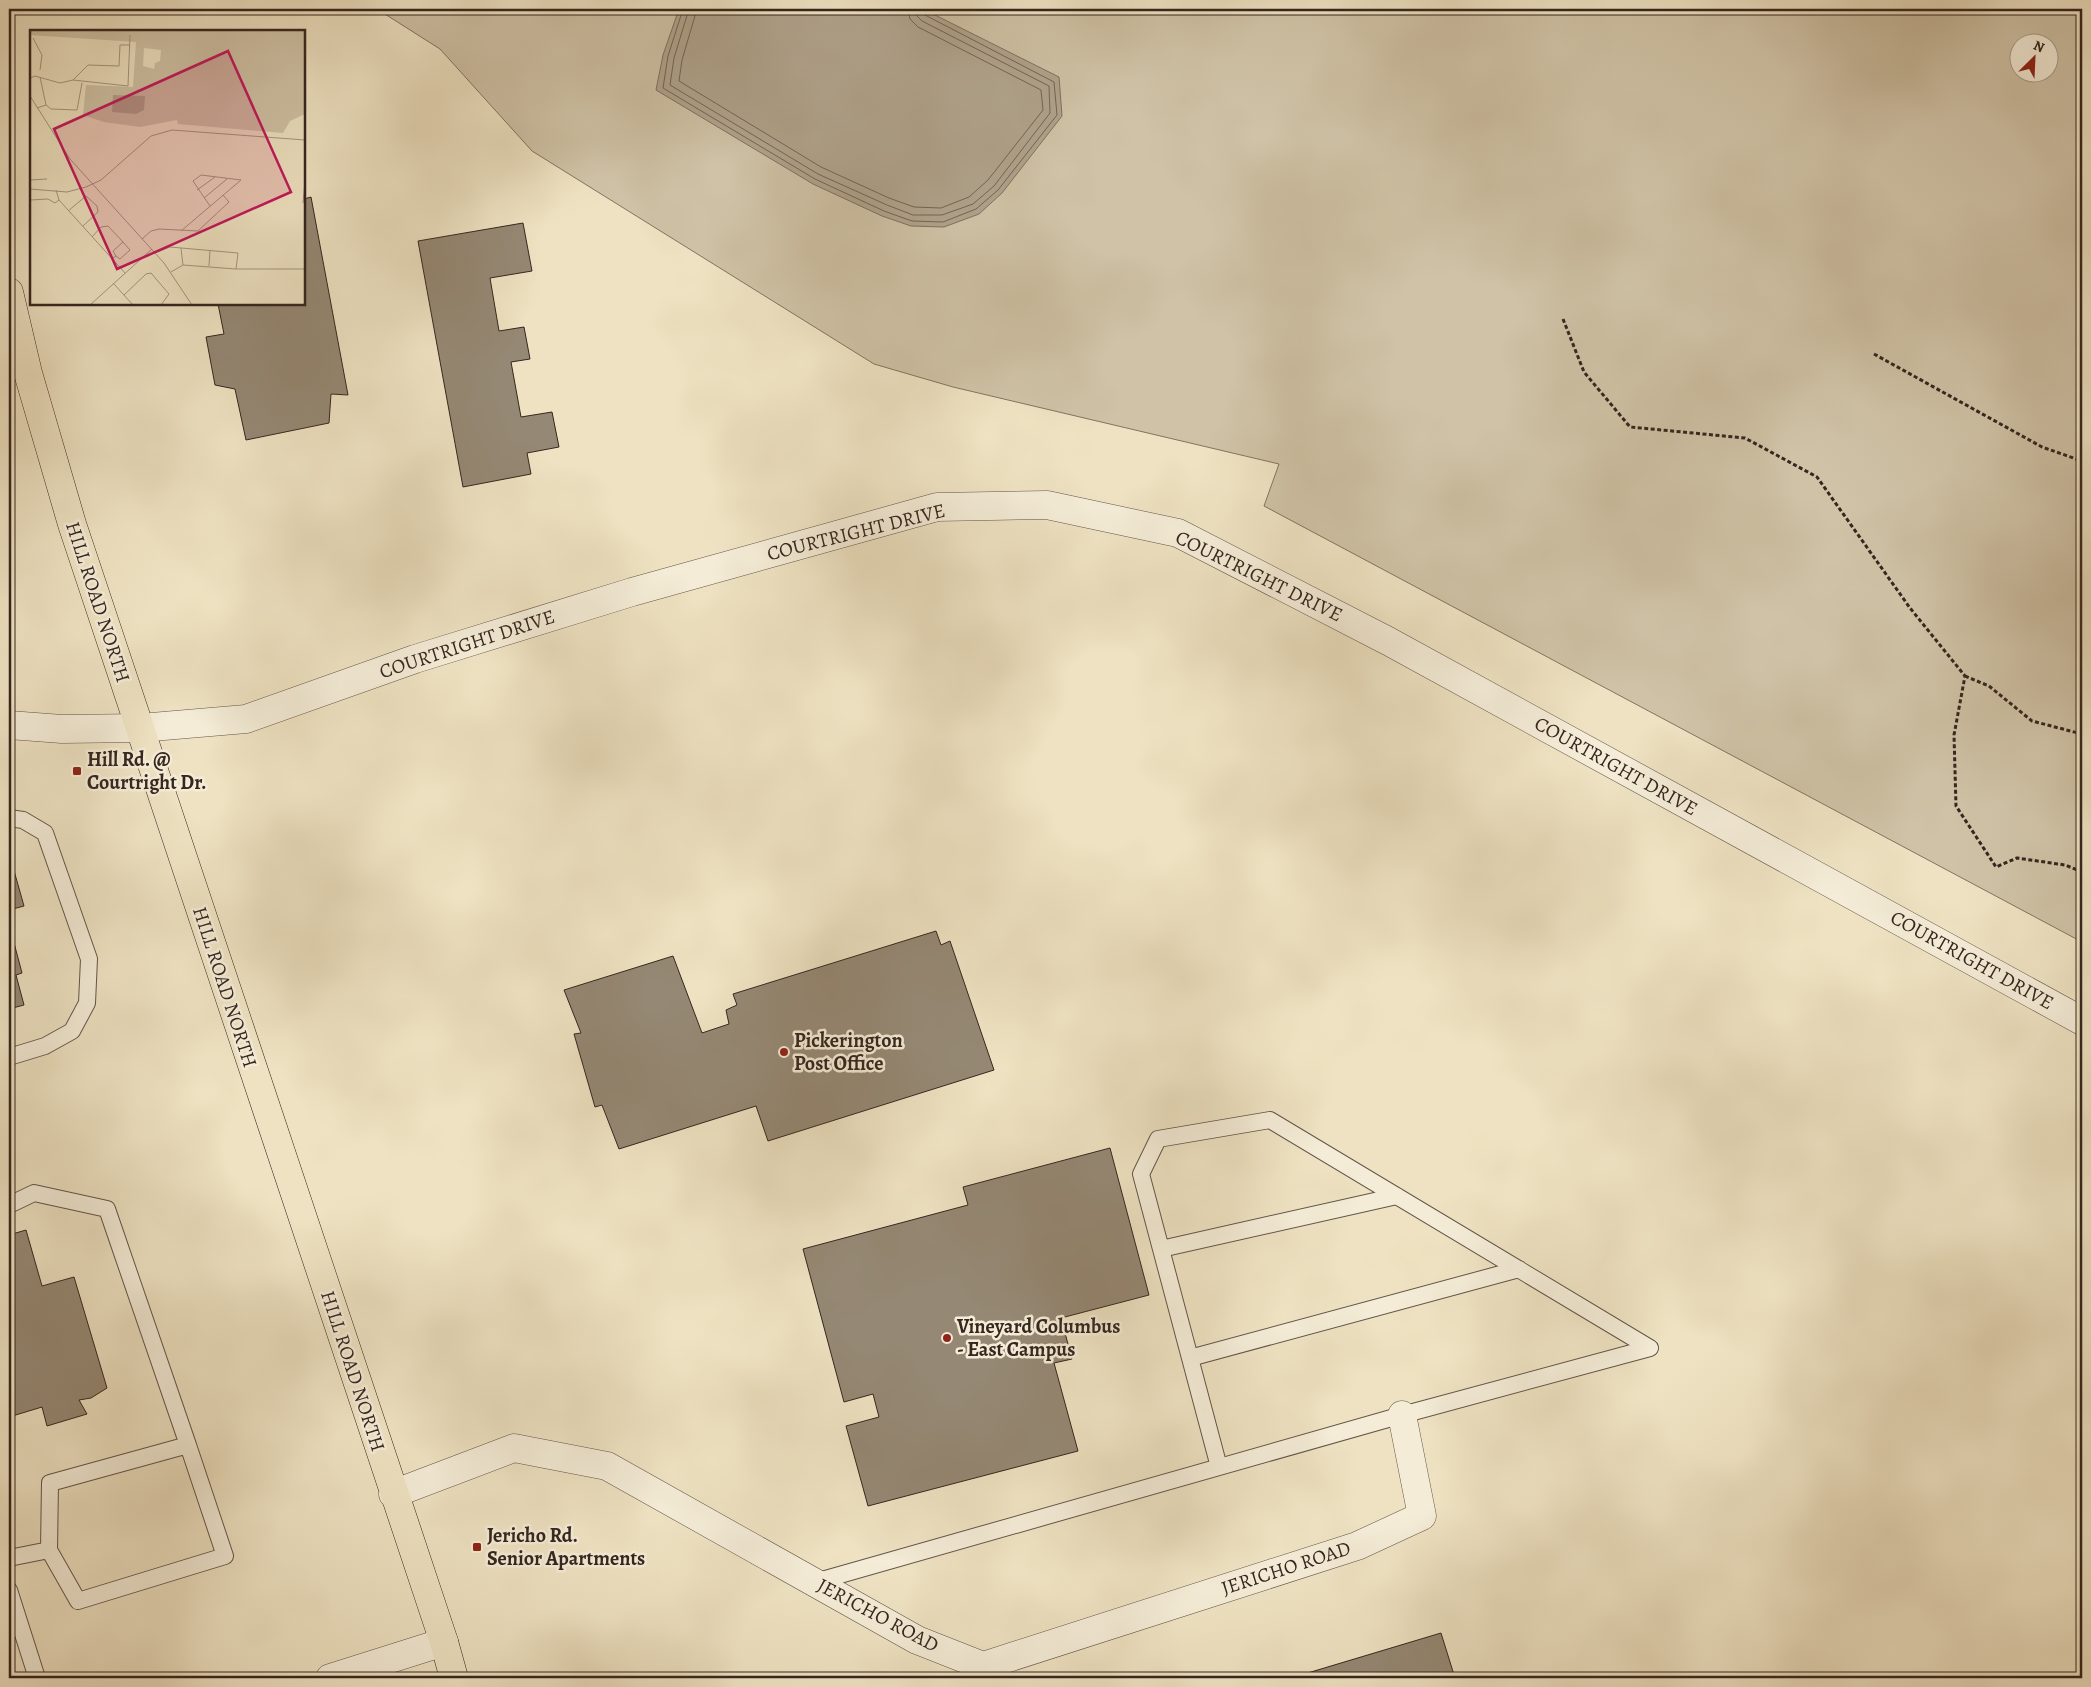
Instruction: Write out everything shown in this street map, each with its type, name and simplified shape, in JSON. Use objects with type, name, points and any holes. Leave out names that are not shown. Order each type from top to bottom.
[{"type":"main road","name":"HILL ROAD NORTH","points":[[9,292],[28,373],[72,524],[393,1494],[444,1642],[454,1678]]},
{"type":"street","name":"COURTRIGHT DRIVE","points":[[9,725],[62,729],[140,728],[246,719],[415,659],[622,595],[937,507],[1047,505],[1178,533],[1388,641],[2082,1021]]},
{"type":"street","name":"JERICHO ROAD","points":[[393,1494],[514,1448],[608,1466],[917,1640],[984,1666],[1357,1546],[1422,1516],[1402,1415]]},
{"type":"street","points":[[330,1678],[444,1642]]},
{"type":"lane","points":[[9,818],[22,820],[45,833],[89,959],[87,1003],[72,1031],[45,1046],[9,1057]]},
{"type":"lane","points":[[815,1582],[1402,1415],[1650,1348],[1270,1120],[1158,1139],[1141,1174],[1218,1467]]},
{"type":"lane","points":[[9,1205],[34,1193],[107,1209],[188,1445],[225,1556],[78,1600],[49,1550],[50,1483],[188,1445]]},
{"type":"lane","points":[[1161,1249],[1397,1196]]},
{"type":"lane","points":[[1190,1358],[1519,1269]]},
{"type":"lane","points":[[9,1558],[49,1550]]},
{"type":"lane","points":[[9,1590],[37,1678]]},
{"type":"path","points":[[1563,319],[1584,372],[1630,427],[1744,438],[1817,477],[1910,608],[1965,676],[1989,686],[2032,722],[2082,734]]},
{"type":"path","points":[[1874,354],[2042,447],[2082,461]]},
{"type":"path","points":[[1965,676],[1954,735],[1956,806],[1996,867],[2017,858],[2065,865],[2082,872]]},
{"type":"shaded area","points":[[377,9],[2082,9],[2082,942],[1264,506],[1279,464],[953,387],[874,364],[532,151],[440,49]]},
{"type":"water","points":[[679,9],[923,9],[1059,77],[1062,116],[1002,193],[979,214],[944,227],[911,226],[882,216],[813,184],[656,90],[663,55]]},
{"type":"building","points":[[311,197],[348,395],[331,394],[329,423],[246,440],[235,389],[215,385],[206,337],[224,334],[218,305],[305,305],[305,199]]},
{"type":"building","points":[[523,223],[532,271],[490,278],[499,331],[524,327],[530,359],[511,362],[521,417],[552,412],[559,447],[527,453],[531,474],[463,487],[418,241]]},
{"type":"building","points":[[9,853],[24,906],[9,910]]},
{"type":"building","points":[[9,924],[22,973],[16,975],[24,1005],[9,1009]]},
{"type":"building","name":"Pickerington Post Office","points":[[936,931],[941,945],[950,941],[994,1070],[768,1141],[756,1106],[619,1149],[602,1105],[595,1107],[574,1034],[581,1033],[564,990],[673,956],[702,1033],[729,1024],[726,1010],[737,1005],[733,994]]},
{"type":"building","name":"Vineyard Columbus - East Campus","points":[[1110,1148],[1149,1295],[1061,1318],[1072,1359],[1054,1363],[1078,1451],[868,1506],[846,1426],[879,1417],[873,1394],[844,1402],[803,1249],[968,1205],[963,1187]]},
{"type":"building","points":[[26,1230],[42,1286],[74,1277],[107,1388],[91,1398],[79,1400],[87,1414],[47,1426],[42,1407],[9,1417],[9,1235]]},
{"type":"building","points":[[1441,1633],[1455,1678],[1291,1678]]},
{"type":"place","name":"Hill Rd. @ Courtright Dr.","points":[[77,771]]},
{"type":"place","name":"Pickerington Post Office","points":[[784,1052]]},
{"type":"place","name":"Vineyard Columbus - East Campus","points":[[947,1338]]},
{"type":"place","name":"Jericho Rd. Senior Apartments","points":[[477,1547]]}]
